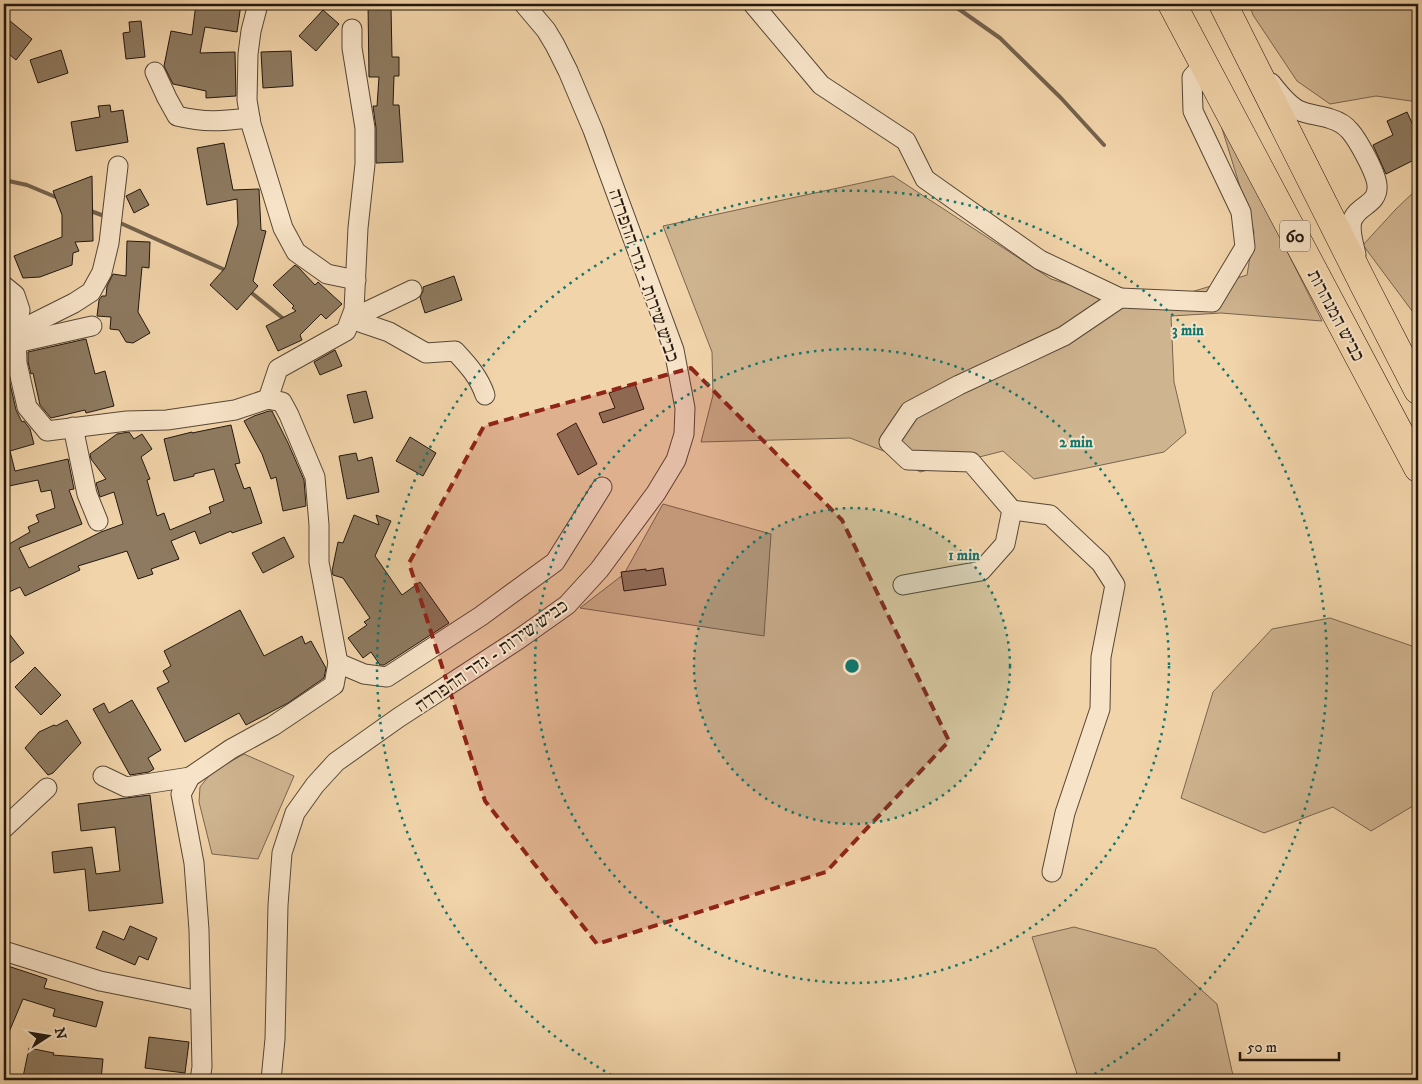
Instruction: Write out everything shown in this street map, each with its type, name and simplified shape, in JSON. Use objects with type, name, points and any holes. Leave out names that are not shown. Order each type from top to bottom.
[{"type":"highway","name":"כביש המנהרות","points":[[1172,4],[1418,468]]},
{"type":"highway","name":"כביש המנהרות","points":[[1223,4],[1418,390]]},
{"type":"street","points":[[258,4],[251,31],[248,54],[247,100],[250,118],[283,228],[296,252],[327,274],[356,280]]},
{"type":"street","name":"כביש שירות - גדר ההפרדה","points":[[271,1080],[275,1039],[278,905],[282,852],[295,813],[315,785],[336,762],[398,718],[567,606],[599,570],[656,493],[676,460],[684,434],[685,408],[674,350],[593,130],[555,45],[546,30],[524,4]]},
{"type":"street","points":[[753,4],[822,85],[906,141],[925,179],[1040,260],[1120,298],[1212,302],[1245,247],[1241,212],[1193,111],[1192,77],[1204,64]]},
{"type":"street","points":[[268,399],[278,369],[346,331],[354,310],[358,228],[365,164],[365,128],[352,48],[352,29]]},
{"type":"street","points":[[1249,56],[1279,93],[1298,110],[1330,118],[1344,126],[1354,135],[1369,162],[1377,184],[1377,192],[1371,203],[1354,216],[1351,232],[1364,285]]},
{"type":"street","points":[[155,72],[177,116],[212,122],[250,118]]},
{"type":"street","points":[[16,338],[91,292],[102,272],[109,243],[118,166]]},
{"type":"street","points":[[4,286],[15,295],[20,310],[10,364],[27,408],[47,431],[128,421],[177,419],[235,410],[268,399],[282,402],[315,477],[319,525],[319,562],[338,663],[334,685],[273,726],[231,749],[190,777],[126,787],[103,776]]},
{"type":"street","points":[[351,320],[412,290]]},
{"type":"street","points":[[1052,872],[1065,813],[1100,709],[1101,658],[1115,585],[1101,563],[1050,515],[1012,510],[971,462],[908,460],[889,442],[910,411],[959,385],[1064,336],[1120,298]]},
{"type":"street","points":[[351,320],[389,332],[426,352],[455,352],[480,382],[485,395]]},
{"type":"street","points":[[16,338],[92,326]]},
{"type":"street","points":[[73,427],[87,494],[98,522]]},
{"type":"street","points":[[338,663],[364,674],[387,677],[481,616],[554,562],[602,487]]},
{"type":"street","points":[[903,585],[981,571],[1005,544],[1012,510]]},
{"type":"street","points":[[190,777],[181,794],[194,863],[199,930],[202,1068],[200,1080]]},
{"type":"street","points":[[4,828],[47,788]]},
{"type":"street","points":[[6,956],[100,981],[200,1001]]},
{"type":"highlighted area","points":[[691,368],[842,520],[949,741],[826,872],[597,944],[485,801],[409,563],[484,426]]},
{"type":"shaded area","points":[[1249,4],[1418,4],[1418,102],[1376,96],[1330,104],[1297,81],[1253,15]]},
{"type":"shaded area","points":[[1216,109],[1322,321],[1221,313],[1171,316],[1174,382],[1186,433],[1164,452],[1034,479],[1003,451],[920,472],[894,455],[850,438],[701,442],[713,395],[712,352],[663,226],[893,176],[1051,279],[1142,307],[1247,275],[1254,232]]},
{"type":"shaded area","points":[[1418,188],[1418,319],[1363,245]]},
{"type":"shaded area","points":[[663,504],[771,534],[764,636],[580,608],[624,574]]},
{"type":"shaded area","points":[[1330,618],[1418,648],[1418,803],[1371,831],[1333,807],[1264,833],[1181,798],[1213,692],[1272,629]]},
{"type":"shaded area","points":[[244,754],[294,776],[258,859],[212,854],[199,802],[200,787],[212,772]]},
{"type":"shaded area","points":[[1074,927],[1156,949],[1217,1004],[1234,1080],[1079,1080],[1032,937]]},
{"type":"building","points":[[196,4],[241,4],[237,32],[205,27],[200,53],[235,52],[236,96],[206,98],[206,91],[173,84],[164,66],[171,31],[192,35]]},
{"type":"building","points":[[368,4],[384,4],[384,6],[391,7],[392,57],[399,57],[399,76],[394,76],[393,105],[399,105],[403,162],[376,163],[376,128],[373,106],[377,106],[379,77],[369,77]]},
{"type":"building","points":[[323,10],[339,24],[316,51],[299,36]]},
{"type":"building","points":[[4,16],[32,39],[16,60],[4,50]]},
{"type":"building","points":[[141,21],[145,57],[126,59],[123,33],[130,32],[129,22]]},
{"type":"building","points":[[61,50],[68,73],[38,83],[30,60]]},
{"type":"building","points":[[291,51],[293,86],[263,88],[261,52]]},
{"type":"building","points":[[110,105],[111,112],[123,110],[128,142],[76,151],[71,122],[100,117],[98,106]]},
{"type":"building","points":[[1407,112],[1418,136],[1418,158],[1386,174],[1373,145],[1393,135],[1387,121]]},
{"type":"building","points":[[224,143],[233,190],[259,189],[261,230],[266,231],[253,281],[258,286],[237,310],[210,285],[225,268],[238,224],[237,199],[207,205],[197,148]]},
{"type":"building","points":[[92,176],[93,241],[75,242],[79,251],[73,253],[72,265],[40,277],[23,278],[14,256],[62,237],[62,215],[53,191]]},
{"type":"building","points":[[140,189],[149,205],[134,213],[126,196]]},
{"type":"building","points":[[127,241],[150,242],[149,268],[142,267],[138,312],[150,333],[133,343],[126,342],[119,330],[110,329],[111,317],[97,316],[99,300],[102,296],[106,296],[107,286],[113,274],[126,276]]},
{"type":"building","points":[[295,265],[315,285],[318,282],[342,304],[326,319],[321,314],[300,335],[302,340],[278,351],[266,326],[296,311],[292,308],[294,306],[273,285]]},
{"type":"building","points":[[454,276],[462,300],[425,313],[420,297],[423,287]]},
{"type":"building","points":[[86,339],[95,374],[105,371],[114,406],[86,413],[85,410],[51,418],[40,405],[33,373],[31,374],[28,362],[28,352]]},
{"type":"building","points":[[335,350],[342,366],[320,375],[314,362]]},
{"type":"building","points":[[4,366],[6,366],[16,410],[22,422],[24,421],[30,429],[34,444],[10,451],[15,471],[68,459],[74,489],[69,490],[82,524],[19,548],[29,568],[101,532],[123,524],[114,492],[100,497],[96,483],[106,479],[91,459],[90,454],[117,434],[129,432],[134,439],[142,434],[152,449],[141,457],[150,479],[147,480],[157,516],[164,513],[170,530],[211,513],[209,507],[224,501],[214,469],[174,481],[164,439],[231,425],[240,463],[235,464],[244,489],[250,487],[262,523],[232,533],[231,531],[200,544],[195,531],[171,541],[179,559],[151,569],[153,574],[138,579],[127,551],[78,566],[80,570],[25,596],[20,587],[7,593],[4,586],[4,547],[30,532],[28,527],[39,522],[36,515],[55,508],[51,490],[41,492],[38,480],[4,487]]},
{"type":"building","points":[[635,384],[644,409],[603,423],[599,413],[615,408],[609,393]]},
{"type":"building","points":[[366,391],[373,418],[354,423],[347,395]]},
{"type":"building","points":[[272,411],[304,480],[306,506],[283,511],[276,477],[271,479],[262,454],[244,421]]},
{"type":"building","points":[[576,423],[597,464],[578,475],[557,434]]},
{"type":"building","points":[[410,437],[436,453],[423,476],[396,461]]},
{"type":"building","points":[[356,453],[358,461],[372,457],[379,492],[347,499],[339,456]]},
{"type":"building","points":[[354,515],[379,525],[376,515],[391,521],[375,556],[402,595],[420,582],[449,623],[384,665],[380,665],[371,652],[363,658],[348,638],[367,625],[364,622],[370,618],[343,578],[333,575],[332,571],[338,542],[343,543]]},
{"type":"building","points":[[284,537],[294,557],[263,573],[252,553]]},
{"type":"building","points":[[663,568],[666,585],[624,591],[621,572]]},
{"type":"building","points":[[240,610],[264,656],[302,636],[305,644],[311,641],[326,668],[324,678],[288,703],[246,725],[239,713],[185,742],[157,688],[169,682],[163,671],[171,666],[164,651]]},
{"type":"building","points":[[4,627],[24,653],[4,667]]},
{"type":"building","points":[[35,667],[61,695],[41,715],[15,687]]},
{"type":"building","points":[[132,700],[161,750],[148,758],[154,769],[149,772],[130,775],[93,709],[104,703],[109,713]]},
{"type":"building","points":[[67,720],[81,743],[53,773],[48,775],[25,748],[39,732]]},
{"type":"building","points":[[150,795],[163,903],[89,911],[85,869],[54,873],[52,852],[92,847],[96,874],[120,871],[115,827],[81,831],[78,804]]},
{"type":"building","points":[[130,926],[157,938],[148,960],[139,956],[135,965],[96,948],[103,931],[124,940]]},
{"type":"building","points":[[8,966],[47,979],[44,988],[103,1002],[96,1027],[53,1016],[55,1009],[23,999],[4,1044],[4,978]]},
{"type":"building","points":[[149,1037],[189,1042],[185,1073],[145,1068]]},
{"type":"building","points":[[29,1048],[54,1053],[53,1055],[103,1059],[101,1080],[39,1080],[23,1077]]},
{"type":"waterway","points":[[948,4],[953,5],[1000,38],[1061,98],[1104,145]]},
{"type":"waterway","points":[[4,180],[27,185],[58,198]]},
{"type":"waterway","points":[[88,210],[107,217]]},
{"type":"waterway","points":[[118,222],[223,269],[227,273]]},
{"type":"waterway","points":[[248,290],[285,320]]}]
